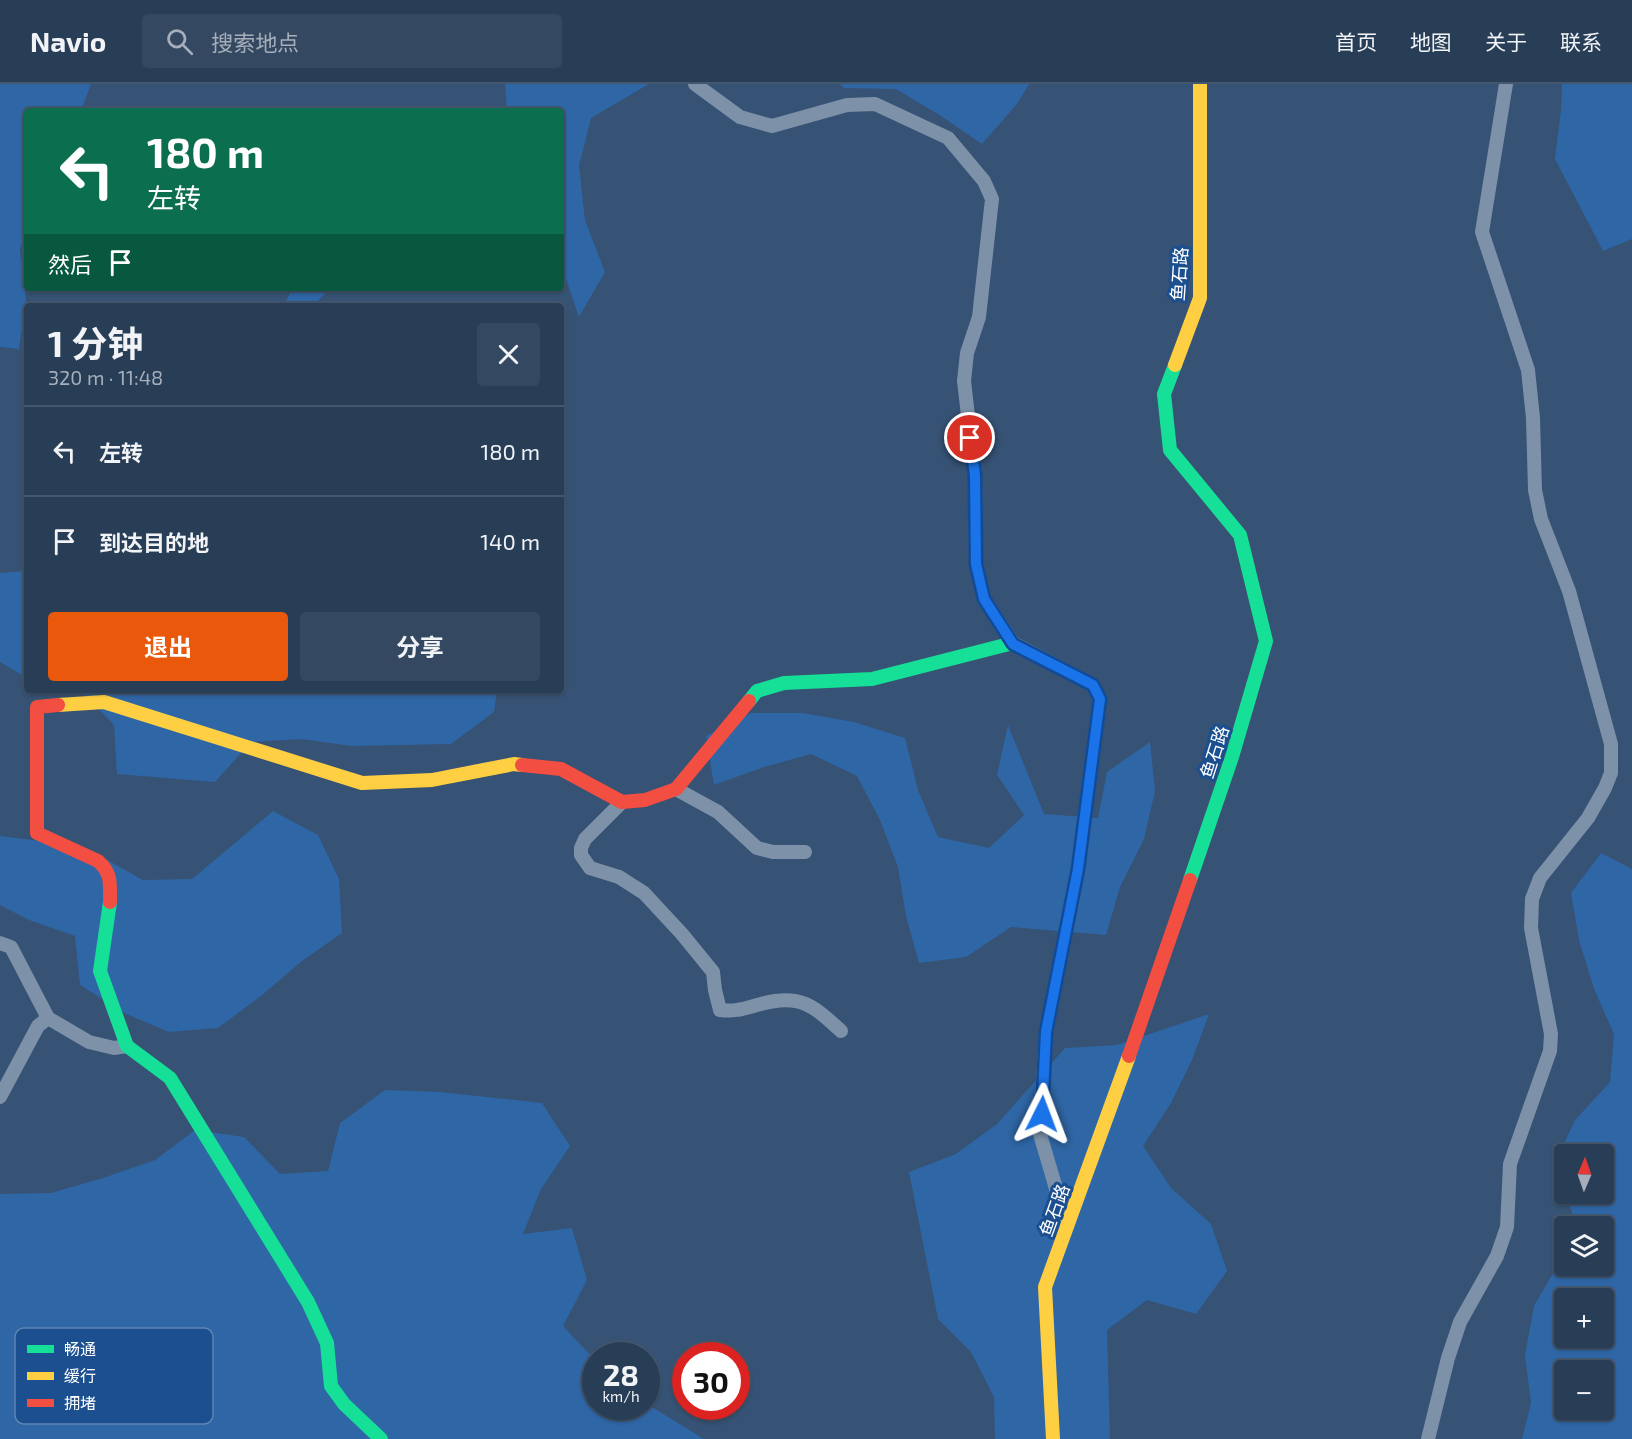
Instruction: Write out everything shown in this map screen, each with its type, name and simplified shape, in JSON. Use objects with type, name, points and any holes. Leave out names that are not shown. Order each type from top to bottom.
[{"type":"street","points":[[695,84],[740,117],[772,126],[847,105],[875,104],[948,138],[984,181],[992,199],[979,317],[967,353],[964,381],[975,476],[976,564],[984,599],[1013,644],[1093,685],[1100,699],[1078,869],[1046,1043],[1040,1134],[1067,1226]]},
{"type":"street","name":"鱼石路","points":[[1053,1439],[1045,1287],[1148,1005],[1232,757],[1266,641],[1240,535],[1170,450],[1164,394],[1200,298],[1200,84]]},
{"type":"street","points":[[1428,1439],[1448,1358],[1460,1322],[1497,1256],[1508,1227],[1510,1164],[1550,1051],[1551,1034],[1531,928],[1532,899],[1540,878],[1588,818],[1611,773],[1611,744],[1593,678],[1569,591],[1541,519],[1536,490],[1528,370],[1482,232],[1506,84]]},
{"type":"street","points":[[381,1439],[344,1404],[331,1386],[327,1343],[308,1302],[170,1078],[127,1046],[100,971],[110,907],[110,876],[106,868],[98,861],[37,833],[37,707],[104,702],[362,783],[432,780],[514,764],[561,769],[622,801],[645,800],[676,789],[757,690],[784,683],[873,679],[1013,644]]},
{"type":"street","points":[[676,789],[718,812],[758,848],[773,852],[805,852]]},
{"type":"street","points":[[622,801],[585,839],[581,855],[590,868],[619,877],[644,893],[682,934],[713,972],[720,1010],[735,1012],[764,1003],[794,1000],[816,1008],[841,1031]]},
{"type":"street","points":[[0,943],[10,947],[48,1018],[89,1042],[114,1048],[127,1046]]},
{"type":"street","points":[[0,1097],[38,1026],[48,1018]]},
{"type":"shaded area","points":[[0,84],[91,84],[82,108],[24,108],[24,240],[20,249],[26,300],[19,349],[0,347]]},
{"type":"shaded area","points":[[505,84],[649,84],[591,118],[579,166],[585,220],[605,272],[579,317],[564,273],[564,108],[507,108]]},
{"type":"shaded area","points":[[840,84],[1029,84],[1017,104],[982,144],[896,89],[844,88]]},
{"type":"shaded area","points":[[1562,84],[1632,84],[1632,239],[1603,251],[1555,159]]},
{"type":"shaded area","points":[[291,291],[326,291],[315,303],[285,303]]},
{"type":"shaded area","points":[[24,571],[24,676],[0,662],[0,573]]},
{"type":"shaded area","points":[[84,693],[497,693],[494,712],[451,744],[351,746],[302,739],[251,742],[215,782],[117,774],[114,725]]},
{"type":"shaded area","points":[[751,713],[803,713],[854,722],[905,738],[918,790],[938,837],[989,848],[1024,815],[997,775],[1008,725],[1044,814],[1098,818],[1107,772],[1150,742],[1155,791],[1144,839],[1120,887],[1106,935],[1011,927],[966,957],[919,963],[906,916],[898,867],[880,820],[857,776],[811,754],[764,767],[714,785],[706,736]]},
{"type":"shaded area","points":[[273,811],[318,835],[339,879],[342,933],[302,961],[218,1028],[169,1032],[124,1013],[80,985],[75,936],[29,920],[0,905],[0,836],[49,842],[100,856],[143,880],[192,879]]},
{"type":"shaded area","points":[[1601,853],[1632,869],[1632,1439],[1522,1439],[1531,1403],[1525,1355],[1534,1306],[1554,1271],[1554,1276],[1614,1276],[1614,1216],[1571,1216],[1569,1204],[1614,1204],[1614,1144],[1564,1144],[1575,1120],[1610,1082],[1614,1034],[1594,989],[1579,940],[1571,893]]},
{"type":"shaded area","points":[[1209,1014],[1192,1060],[1171,1103],[1143,1146],[1171,1188],[1211,1224],[1227,1271],[1196,1314],[1147,1300],[1107,1330],[1110,1439],[995,1439],[994,1397],[971,1352],[938,1319],[909,1172],[956,1154],[997,1124],[1065,1048],[1117,1045]]},
{"type":"shaded area","points":[[385,1090],[439,1092],[542,1103],[570,1146],[541,1189],[523,1234],[572,1228],[587,1280],[563,1326],[582,1346],[582,1420],[660,1420],[660,1412],[704,1439],[0,1439],[0,1194],[51,1193],[103,1178],[155,1160],[195,1130],[244,1137],[280,1174],[328,1171],[340,1123]]},
{"type":"traffic: fast","points":[[1175,365],[1164,394],[1170,450],[1240,535],[1266,641],[1232,757],[1190,880]]},
{"type":"traffic: fast","points":[[749,701],[757,691],[784,683],[872,679],[1013,643]]},
{"type":"traffic: fast","points":[[110,902],[100,971],[127,1046],[170,1078],[308,1302],[327,1343],[331,1386],[344,1404],[381,1439]]},
{"type":"traffic: slow","points":[[1175,365],[1200,298],[1200,84]]},
{"type":"traffic: slow","points":[[58,705],[104,702],[362,783],[432,780],[514,764],[522,765]]},
{"type":"traffic: slow","points":[[1053,1439],[1045,1287],[1129,1056]]},
{"type":"traffic: jam","points":[[522,765],[561,769],[622,802],[645,800],[676,789],[749,701]]},
{"type":"traffic: jam","points":[[58,705],[37,707],[37,833],[103,865],[110,884],[110,902]]},
{"type":"traffic: jam","points":[[1129,1056],[1190,880]]},
{"type":"route","points":[[970,438],[975,476],[976,564],[984,599],[1013,644],[1093,685],[1100,699],[1078,869],[1046,1032],[1042,1114]]}]
